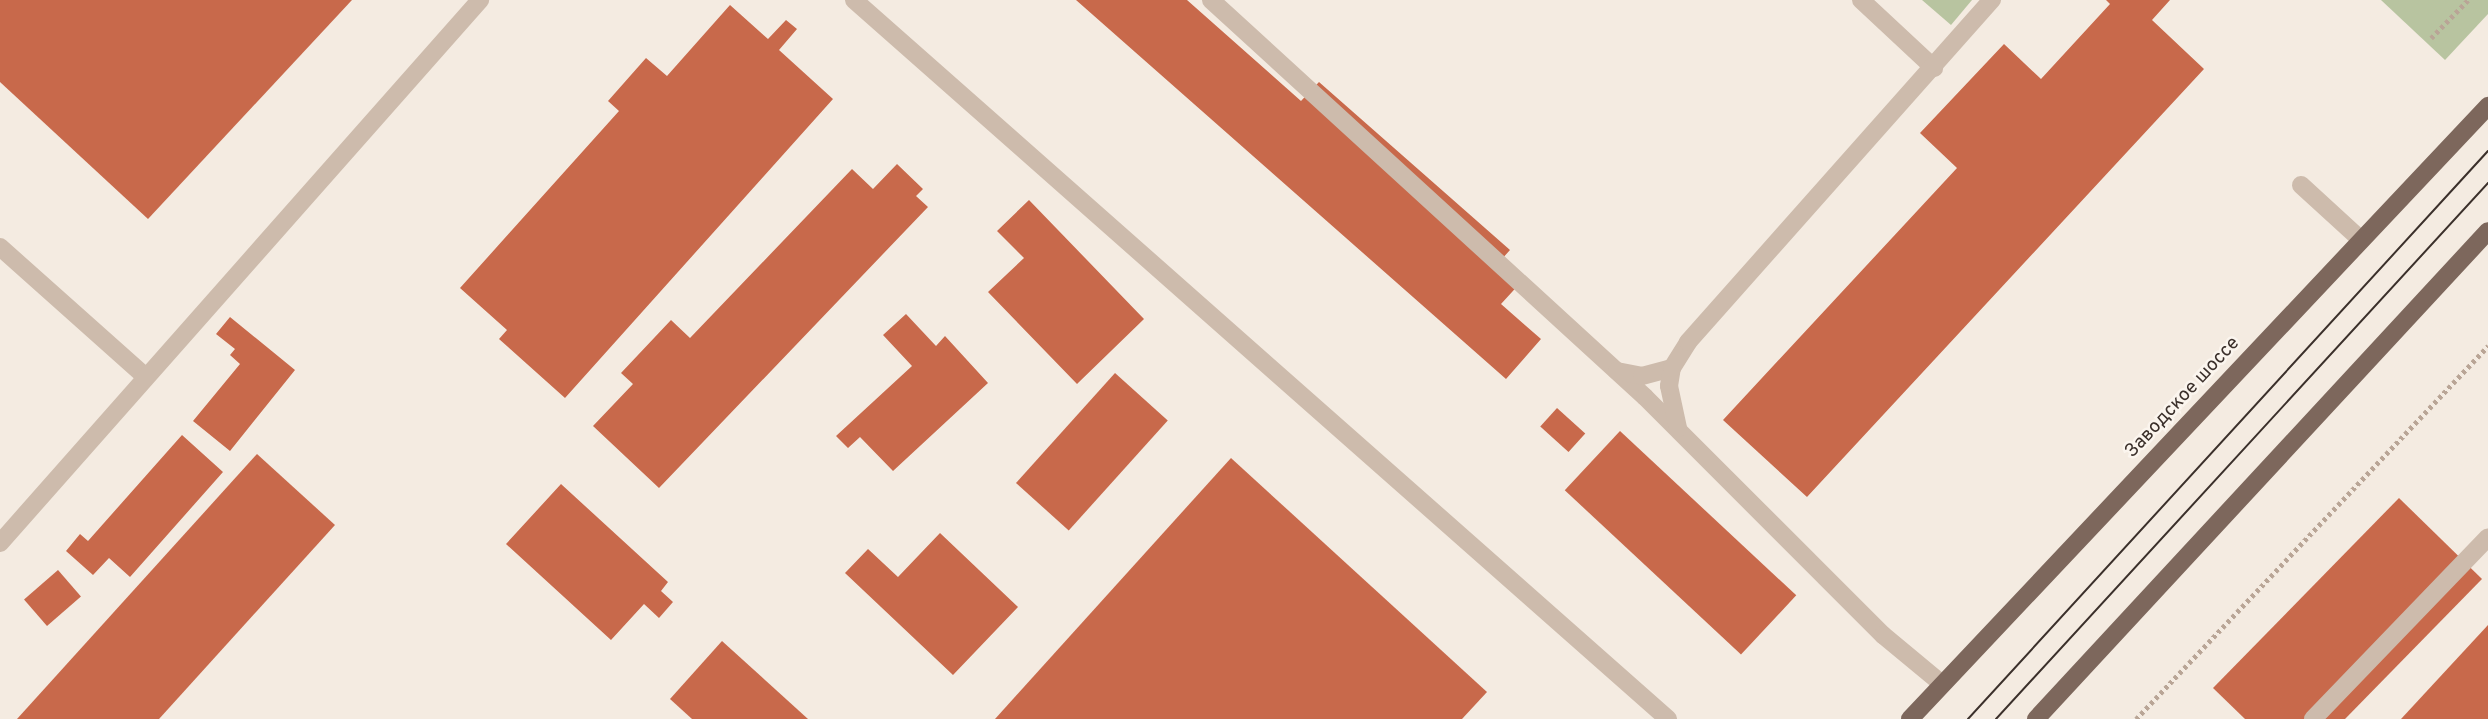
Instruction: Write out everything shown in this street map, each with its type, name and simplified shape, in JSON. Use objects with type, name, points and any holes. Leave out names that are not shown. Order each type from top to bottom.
[{"type":"main road","name":"Заводское шоссе","points":[[1910,719],[2488,106]]},
{"type":"main road","points":[[2036,719],[2488,231]]},
{"type":"street","points":[[0,542],[480,0]]},
{"type":"street","points":[[854,0],[1668,719]]},
{"type":"street","points":[[1211,0],[1617,371],[1884,635],[1941,684]]},
{"type":"street","points":[[1861,0],[1934,68]]},
{"type":"street","points":[[1617,371],[1642,376],[1672,368],[1992,0]]},
{"type":"street","points":[[2301,185],[2361,240]]},
{"type":"street","points":[[0,247],[146,377]]},
{"type":"street","points":[[1672,368],[1679,431]]},
{"type":"street","points":[[2312,719],[2488,537]]},
{"type":"path","points":[[2431,38],[2468,0]]},
{"type":"path","points":[[2136,719],[2488,346]]},
{"type":"green space","points":[[1922,0],[1972,0],[1951,25]]},
{"type":"green space","points":[[2381,0],[2488,0],[2488,14],[2445,60]]},
{"type":"building","points":[[0,0],[352,0],[148,219],[0,82]]},
{"type":"building","points":[[1076,0],[1187,0],[1301,101],[1319,82],[1510,250],[1501,260],[1523,280],[1501,304],[1541,339],[1506,379]]},
{"type":"building","points":[[2106,0],[2170,0],[2152,20],[2204,69],[1807,497],[1723,420],[1957,168],[1920,133],[2004,44],[2041,79],[2110,4]]},
{"type":"building","points":[[730,5],[768,39],[786,20],[797,29],[779,50],[833,99],[565,398],[499,339],[507,330],[460,288],[619,111],[608,101],[646,58],[667,76]]},
{"type":"building","points":[[897,164],[923,189],[916,196],[928,207],[659,488],[593,426],[633,384],[621,373],[671,320],[690,338],[852,169],[873,189]]},
{"type":"building","points":[[1029,200],[1144,319],[1077,384],[988,292],[1024,258],[997,231]]},
{"type":"building","points":[[906,314],[936,346],[945,336],[988,383],[893,471],[860,437],[848,448],[836,436],[912,366],[883,335]]},
{"type":"building","points":[[230,317],[295,370],[230,451],[193,421],[240,364],[230,355],[235,349],[216,334]]},
{"type":"building","points":[[1115,373],[1168,421],[1069,530],[1016,483]]},
{"type":"building","points":[[1557,408],[1585,433],[1569,452],[1540,427]]},
{"type":"building","points":[[1620,431],[1796,595],[1741,655],[1565,490]]},
{"type":"building","points":[[182,435],[223,472],[130,577],[109,558],[93,575],[66,551],[80,534],[88,541]]},
{"type":"building","points":[[257,454],[335,525],[159,719],[17,719]]},
{"type":"building","points":[[1231,458],[1487,692],[1462,719],[995,719]]},
{"type":"building","points":[[561,484],[668,582],[661,591],[673,602],[659,618],[644,604],[611,640],[506,544]]},
{"type":"building","points":[[2399,498],[2482,579],[2345,719],[2245,719],[2213,688]]},
{"type":"building","points":[[940,533],[1018,607],[953,675],[845,573],[868,549],[898,577]]},
{"type":"building","points":[[58,570],[81,596],[47,626],[24,600]]},
{"type":"building","points":[[2488,625],[2488,719],[2401,719]]},
{"type":"building","points":[[722,641],[808,719],[692,719],[670,699]]},
{"type":"tram line","points":[[1968,719],[2488,151]]},
{"type":"tram line","points":[[1996,719],[2488,183]]}]
